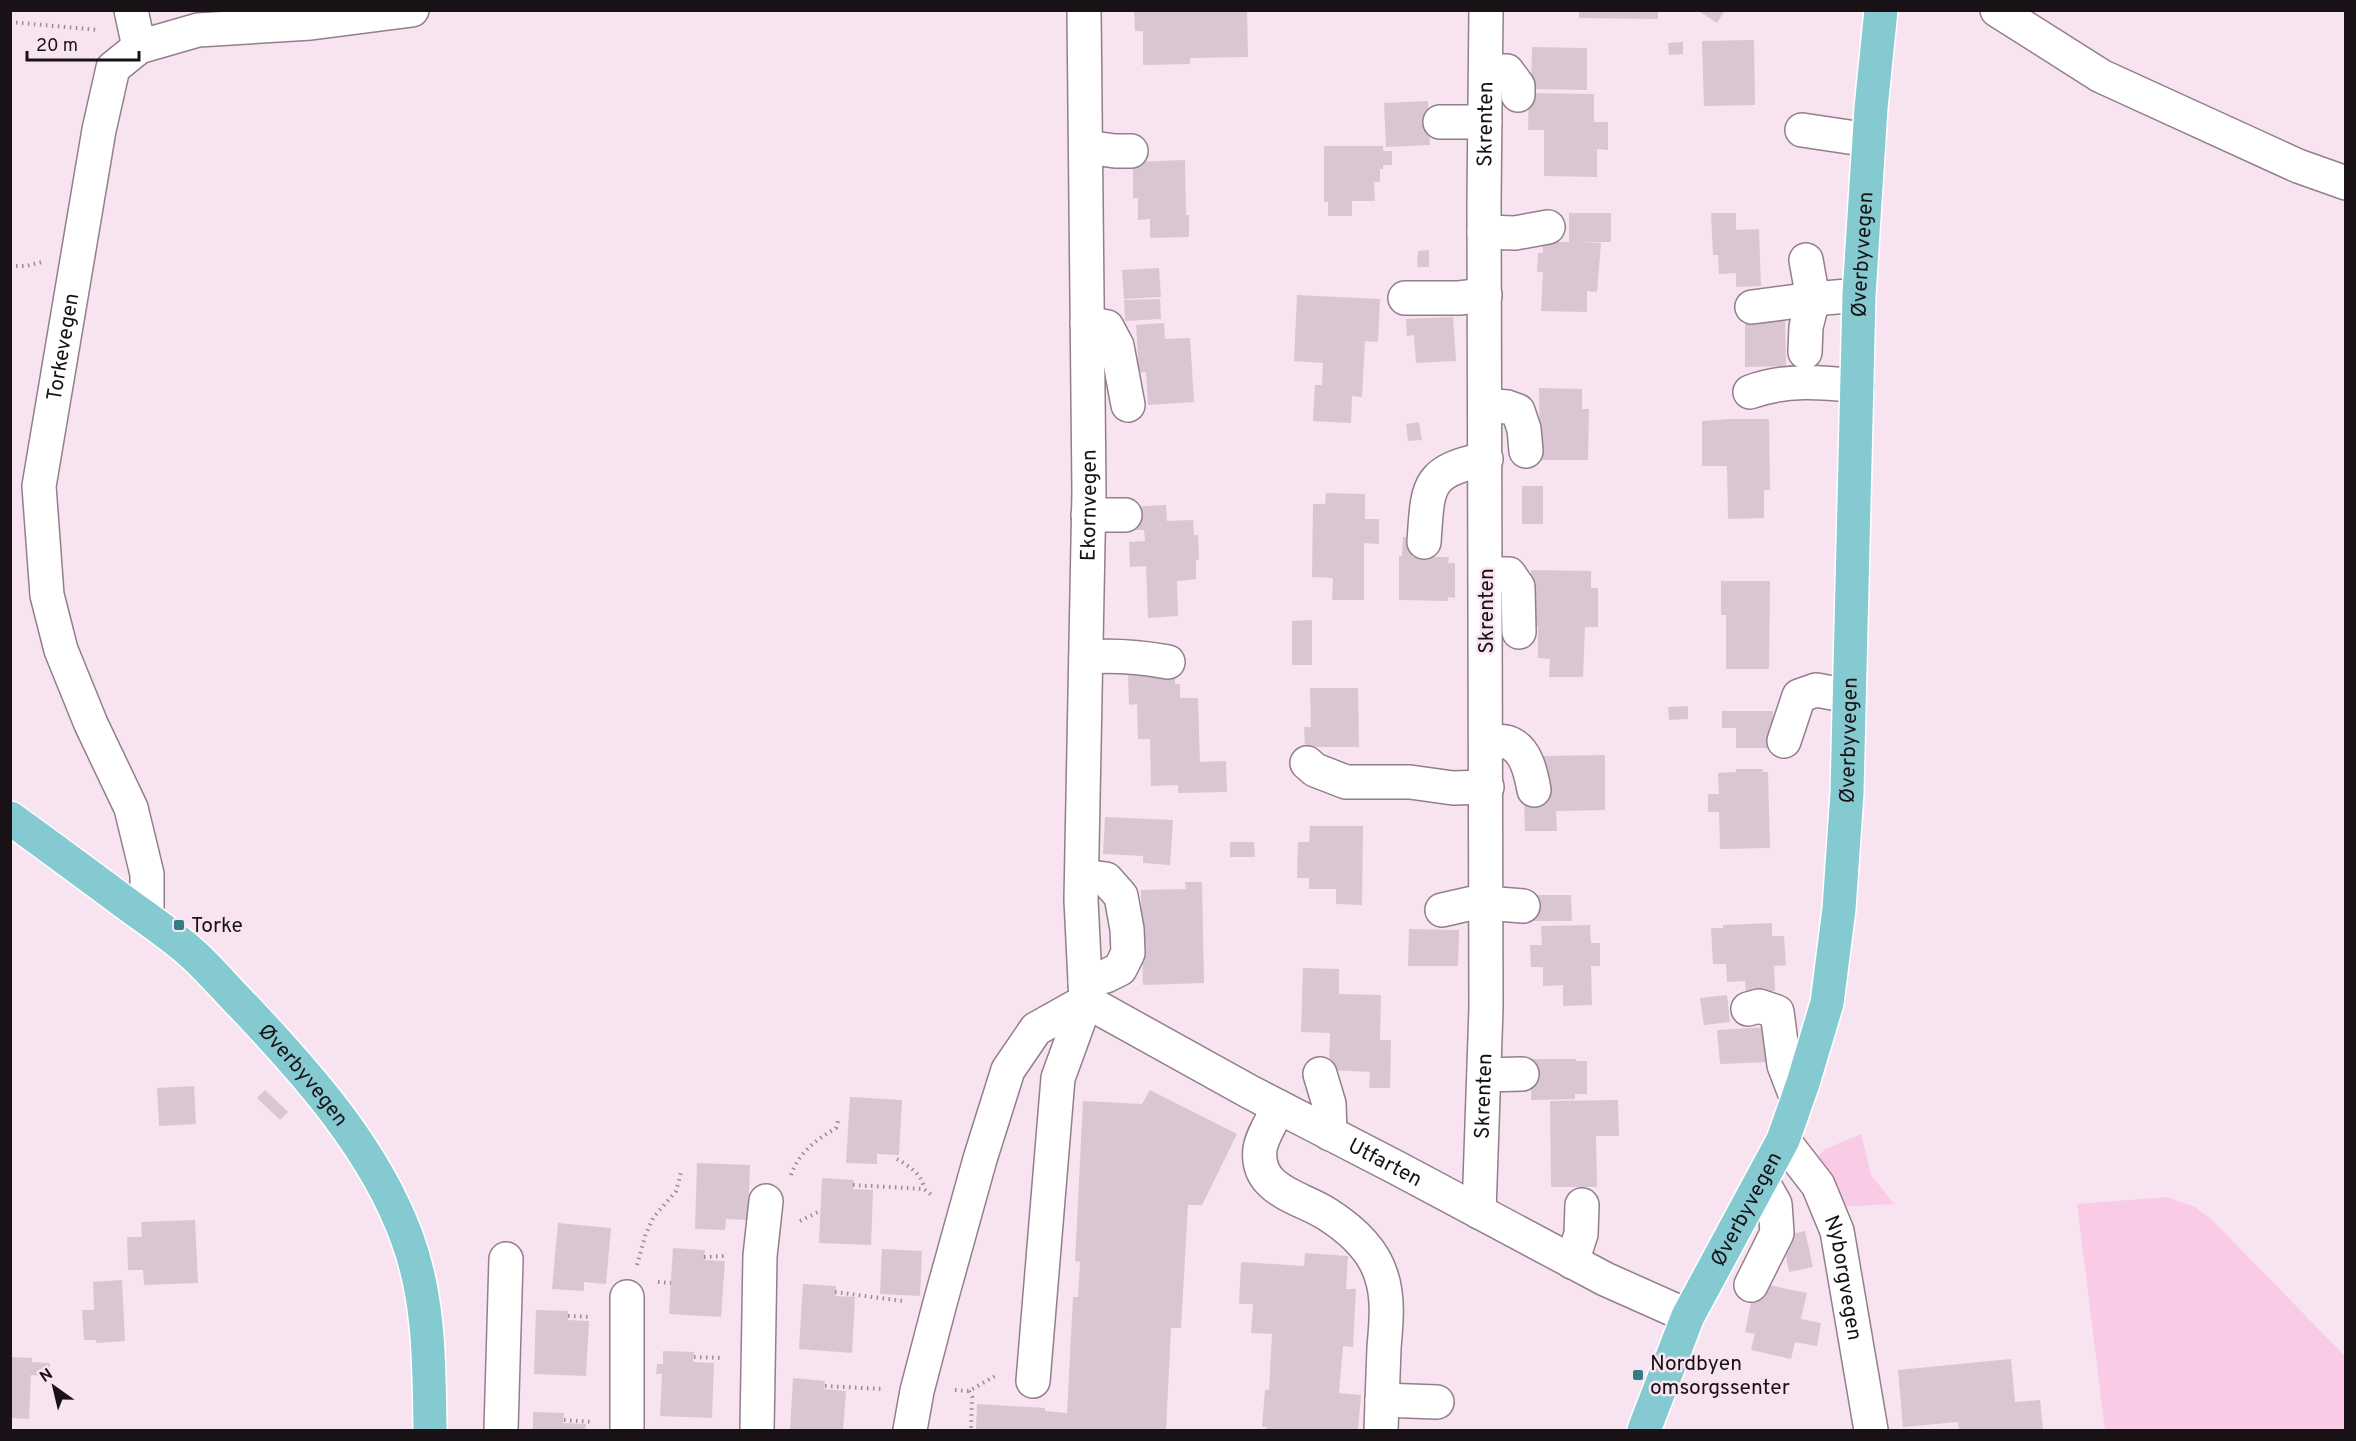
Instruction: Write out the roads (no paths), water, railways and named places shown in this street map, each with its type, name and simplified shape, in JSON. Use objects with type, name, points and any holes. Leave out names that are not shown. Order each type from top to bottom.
[{"type":"main road","name":"Øverbyvegen","points":[[1644,1431],[1688,1316],[1783,1140],[1827,1003],[1839,909],[1847,793],[1859,295],[1869,140],[1881,10]]},
{"type":"main road","name":"Øverbyvegen","points":[[10,818],[195,956],[284,1050],[333,1110],[373,1167],[408,1239],[419,1277],[426,1314],[430,1431]]},
{"type":"street","points":[[131,10],[135,50],[198,30],[310,17],[412,10]]},
{"type":"street","name":"Ekornvegen","points":[[1084,10],[1088,515],[1082,876],[1086,991]]},
{"type":"street","name":"Skrenten","points":[[1479,1212],[1484,1075],[1487,786],[1484,232],[1486,10]]},
{"type":"street","points":[[1998,10],[2101,76],[2298,166],[2346,183]]},
{"type":"street","name":"Torkevegen","points":[[135,50],[113,68],[99,130],[39,486],[47,595],[61,650],[91,724],[131,808],[147,874],[147,918]]},
{"type":"street","points":[[1486,70],[1507,71],[1518,86],[1518,95]]},
{"type":"street","points":[[1440,122],[1485,122]]},
{"type":"street","points":[[1802,130],[1869,140]]},
{"type":"street","points":[[1086,147],[1115,152],[1131,151]]},
{"type":"street","points":[[1484,232],[1515,233],[1548,226]]},
{"type":"street","points":[[1805,352],[1806,327],[1813,299],[1806,260]]},
{"type":"street","points":[[1406,298],[1459,298],[1485,295]]},
{"type":"street","points":[[1752,307],[1859,295]]},
{"type":"street","points":[[1087,323],[1107,327],[1117,346],[1128,405]]},
{"type":"street","points":[[1750,392],[1792,382],[1857,386]]},
{"type":"street","points":[[1485,405],[1507,406],[1518,411],[1524,429],[1526,451]]},
{"type":"street","points":[[1424,542],[1428,493],[1438,475],[1458,465],[1486,459]]},
{"type":"street","points":[[1088,515],[1125,515]]},
{"type":"street","points":[[1486,574],[1509,574],[1518,587],[1520,632]]},
{"type":"street","points":[[1086,657],[1114,655],[1144,657],[1168,662]]},
{"type":"street","points":[[1784,741],[1799,696],[1816,690],[1849,696]]},
{"type":"street","points":[[1487,742],[1507,742],[1522,753],[1532,777],[1534,790]]},
{"type":"street","points":[[1306,764],[1346,782],[1410,782],[1453,788],[1487,786]]},
{"type":"street","points":[[910,1431],[917,1391],[939,1306],[1008,1070],[1036,1029],[1106,976],[1120,969],[1128,953],[1127,929],[1121,896],[1106,879],[1082,876]]},
{"type":"street","points":[[1442,910],[1486,902],[1523,906]]},
{"type":"street","points":[[1033,1382],[1058,1078],[1086,991]]},
{"type":"street","name":"Utfarten","points":[[1086,991],[1279,1107],[1605,1280],[1688,1316]]},
{"type":"street","points":[[1748,1009],[1759,1006],[1778,1012],[1784,1065],[1797,1099]]},
{"type":"street","points":[[1320,1074],[1329,1104],[1330,1134]]},
{"type":"street","points":[[1484,1075],[1522,1074]]},
{"type":"street","points":[[1279,1107],[1260,1148],[1261,1166],[1267,1176],[1287,1196],[1326,1213],[1346,1227],[1360,1240],[1382,1275],[1386,1306],[1381,1415],[1437,1402]]},
{"type":"street","name":"Nyborgvegen","points":[[1783,1140],[1818,1185],[1837,1231],[1871,1431]]},
{"type":"street","points":[[1751,1285],[1778,1233],[1775,1204],[1762,1181]]},
{"type":"street","points":[[758,1431],[760,1256],[766,1201]]},
{"type":"street","points":[[1572,1262],[1581,1234],[1582,1205]]},
{"type":"street","points":[[501,1431],[506,1259]]},
{"type":"street","points":[[627,1297],[627,1431]]},
{"type":"place","name":"Torke","points":[[179,925]]},
{"type":"place","name":"Nordbyen omsorgssenter","points":[[1638,1375]]}]
